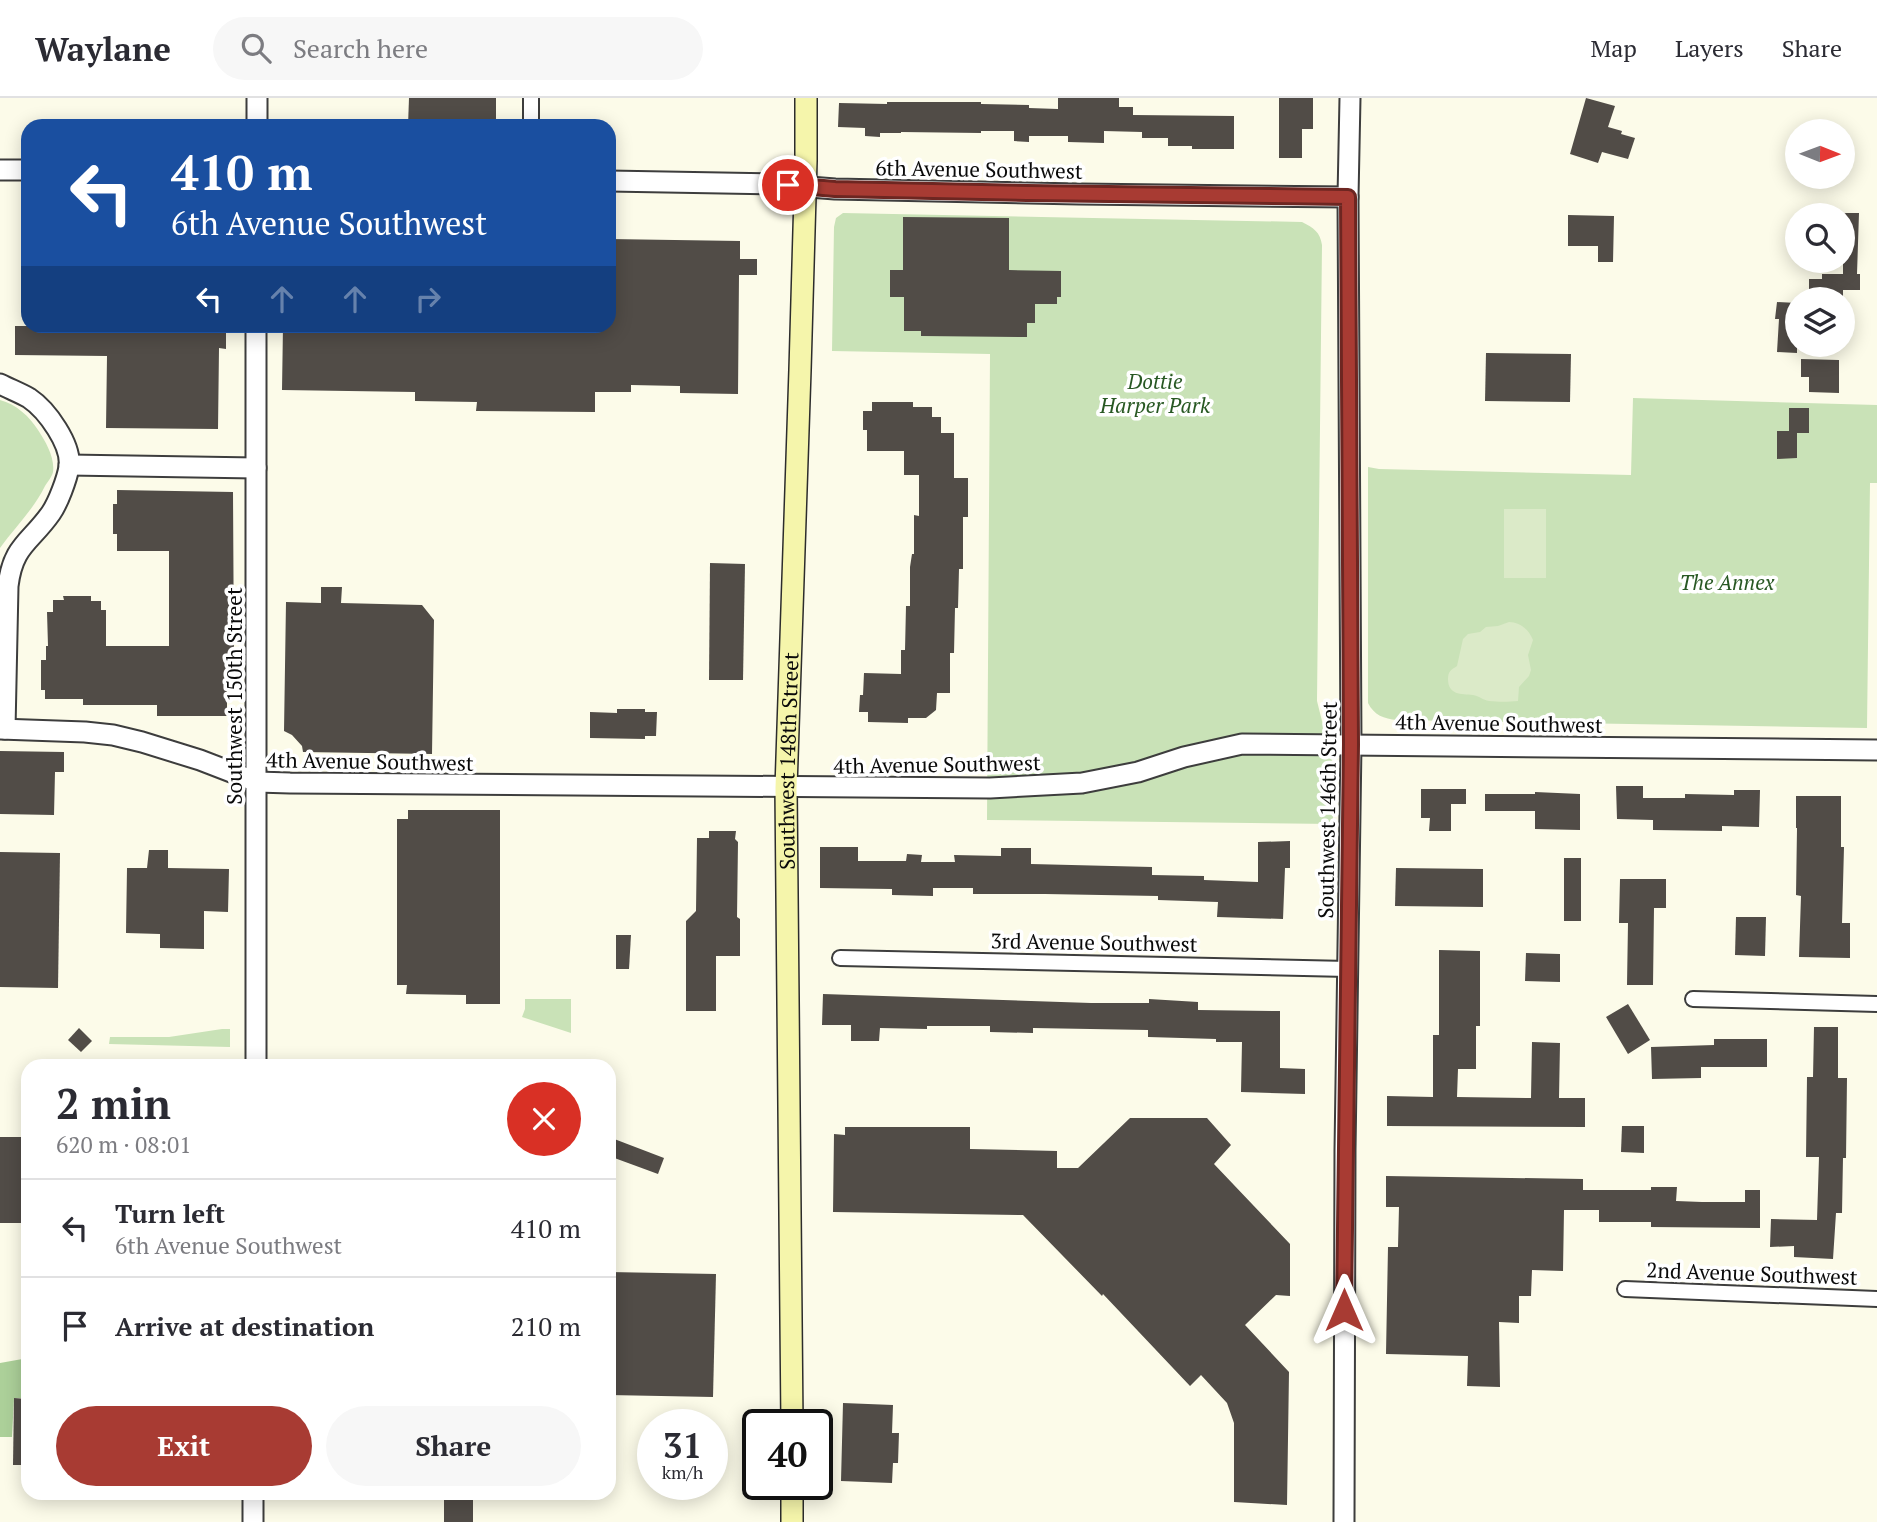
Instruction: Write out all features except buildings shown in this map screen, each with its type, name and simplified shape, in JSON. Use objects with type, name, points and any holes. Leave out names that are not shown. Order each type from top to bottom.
[{"type":"main road","name":"Southwest 148th Street","points":[[792,1409],[786,788],[806,98]]},
{"type":"main road","points":[[792,1500],[792,1522]]},
{"type":"street","points":[[257,98],[257,119]]},
{"type":"street","points":[[531,98],[531,119]]},
{"type":"street","name":"Southwest 146th Street","points":[[1344,1522],[1345,1150],[1351,744],[1348,197],[1350,98]]},
{"type":"street","points":[[0,170],[21,170]]},
{"type":"street","name":"6th Avenue Southwest","points":[[616,181],[771,184],[835,189],[1348,197]]},
{"type":"street","name":"Southwest 150th Street","points":[[256,333],[256,1059]]},
{"type":"street","points":[[0,384],[30,398],[42,409],[59,431],[69,465],[52,512],[15,557],[10,572],[3,729]]},
{"type":"street","points":[[69,465],[257,468]]},
{"type":"street","name":"4th Avenue Southwest","points":[[3,729],[85,732],[132,740],[200,760],[257,782],[786,788],[989,788],[1083,783],[1138,772],[1184,757],[1242,744],[1877,750]]},
{"type":"street","name":"3rd Avenue Southwest","points":[[840,958],[1348,969]]},
{"type":"street","points":[[1693,999],[1877,1004]]},
{"type":"street","name":"2nd Avenue Southwest","points":[[1625,1289],[1877,1299]]},
{"type":"street","points":[[253,1500],[253,1522]]},
{"type":"green space","name":"Dottie Harper Park","points":[[843,213],[1302,222],[1318,234],[1322,245],[1317,701],[1333,765],[1333,824],[987,820],[990,354],[832,351],[834,227],[836,218]]},
{"type":"green space","name":"The Annex","points":[[1633,398],[1877,405],[1877,483],[1870,483],[1867,728],[1397,720],[1376,713],[1368,703],[1368,467],[1631,475]]},
{"type":"green space","points":[[0,400],[17,408],[31,420],[47,445],[53,472],[35,502],[0,548]]},
{"type":"green space","points":[[1504,509],[1546,509],[1546,578],[1504,578]]},
{"type":"green space","points":[[1509,622],[1524,627],[1533,640],[1528,655],[1531,670],[1519,687],[1518,701],[1489,701],[1453,691],[1448,679],[1457,666],[1463,639],[1468,634],[1480,632],[1486,627]]},
{"type":"green space","points":[[525,999],[571,999],[571,1033],[522,1017]]},
{"type":"green space","points":[[230,1029],[230,1047],[109,1044],[110,1037],[169,1037]]},
{"type":"green space","points":[[21,1359],[21,1398],[14,1398],[12,1437],[0,1437],[0,1363]]},
{"type":"route","points":[[788,185],[835,189],[1106,195],[1348,197],[1351,744],[1344,1310]]}]
